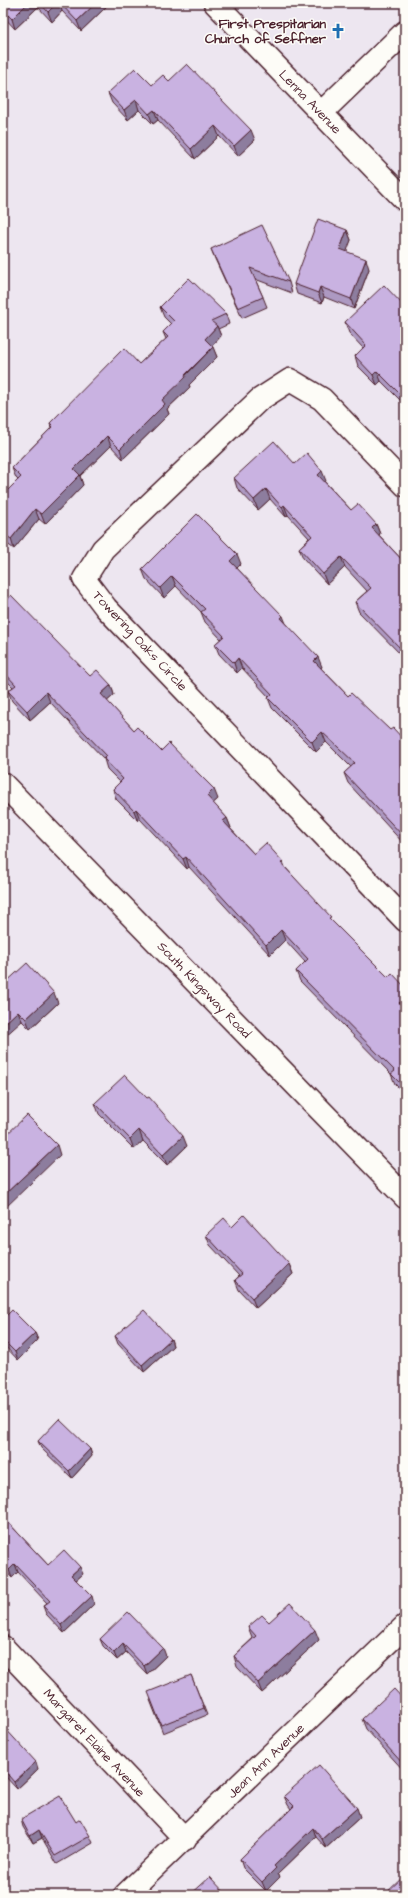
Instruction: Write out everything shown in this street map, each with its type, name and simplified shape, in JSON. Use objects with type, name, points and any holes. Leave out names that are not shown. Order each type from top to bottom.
[{"type":"street","name":"Lenna Avenue","points":[[215,3],[405,200]]},
{"type":"street","points":[[321,113],[405,32]]},
{"type":"street","name":"Towering Oaks Circle","points":[[405,485],[322,398],[290,380],[259,400],[103,549],[84,579],[106,608],[405,920]]},
{"type":"street","name":"South Kingsway Road","points":[[3,784],[405,1197]]},
{"type":"street","name":"Jean Ann Avenue","points":[[125,1895],[405,1626]]},
{"type":"street","name":"Margaret Elaine Avenue","points":[[3,1646],[185,1839]]},
{"type":"building","points":[[3,3],[28,3],[12,19],[3,10]]},
{"type":"building","points":[[40,3],[57,3],[48,12]]},
{"type":"building","points":[[60,3],[96,3],[77,21]]},
{"type":"building","points":[[187,64],[251,130],[234,146],[215,126],[191,149],[154,110],[149,114],[136,100],[124,110],[108,93],[135,68],[152,85],[163,75],[169,81]]},
{"type":"building","points":[[405,96],[405,104],[401,99]]},
{"type":"building","points":[[318,219],[347,230],[340,249],[366,259],[351,299],[320,287],[318,293],[294,284]]},
{"type":"building","points":[[262,225],[289,282],[250,268],[263,297],[238,308],[211,249]]},
{"type":"building","points":[[189,278],[226,314],[211,321],[217,326],[205,339],[213,347],[185,375],[186,377],[162,400],[165,404],[120,449],[107,436],[74,469],[80,475],[41,514],[35,509],[11,539],[3,533],[3,495],[21,477],[12,468],[53,426],[50,423],[124,348],[139,364],[168,337],[163,332],[174,321],[160,307]]},
{"type":"building","points":[[384,285],[405,307],[405,399],[377,371],[373,375],[355,356],[366,345],[345,322]]},
{"type":"building","points":[[274,441],[295,464],[307,453],[322,471],[318,475],[351,510],[358,504],[376,524],[372,528],[405,563],[405,653],[355,602],[371,588],[341,557],[323,574],[299,548],[312,536],[284,505],[282,507],[266,489],[254,500],[234,478]]},
{"type":"building","points":[[197,514],[237,554],[230,561],[283,616],[281,618],[318,657],[314,661],[348,696],[351,693],[390,730],[393,728],[405,741],[405,762],[400,766],[405,771],[405,838],[344,773],[355,763],[322,732],[312,742],[268,698],[272,694],[238,658],[234,663],[215,644],[224,636],[201,612],[205,609],[172,576],[160,588],[142,569]]},
{"type":"building","points":[[3,594],[8,599],[11,595],[90,676],[97,670],[111,685],[101,694],[134,730],[137,727],[161,751],[169,743],[214,789],[207,796],[227,818],[223,821],[254,854],[266,843],[283,862],[281,863],[331,917],[329,918],[388,977],[392,973],[405,987],[405,998],[399,1003],[405,1009],[405,1088],[391,1074],[395,1071],[296,971],[308,959],[281,930],[266,945],[186,857],[183,859],[136,809],[134,811],[113,789],[123,779],[104,759],[107,756],[46,692],[27,711],[8,691],[16,685],[3,671]]},
{"type":"building","points":[[27,963],[54,993],[26,1019],[18,1011],[3,1025],[3,985]]},
{"type":"building","points":[[125,1075],[147,1098],[149,1097],[183,1136],[163,1155],[139,1130],[130,1139],[95,1103]]},
{"type":"building","points":[[27,1115],[57,1145],[3,1196],[3,1138]]},
{"type":"building","points":[[244,1215],[289,1264],[252,1298],[235,1280],[242,1274],[206,1235],[224,1218],[232,1227]]},
{"type":"building","points":[[12,1310],[35,1333],[15,1352],[3,1340],[3,1319]]},
{"type":"building","points":[[144,1310],[171,1339],[142,1365],[115,1336]]},
{"type":"building","points":[[59,1419],[90,1449],[69,1471],[38,1441]]},
{"type":"building","points":[[3,1517],[48,1565],[64,1550],[80,1567],[71,1575],[92,1596],[61,1625],[43,1606],[50,1601],[15,1564],[9,1570],[3,1564]]},
{"type":"building","points":[[290,1603],[315,1630],[258,1683],[234,1656],[256,1636],[248,1627],[262,1615],[269,1622]]},
{"type":"building","points":[[128,1612],[163,1648],[144,1666],[123,1644],[114,1653],[100,1639]]},
{"type":"building","points":[[191,1675],[204,1708],[161,1725],[148,1692]]},
{"type":"building","points":[[394,1689],[405,1701],[405,1708],[398,1715],[405,1722],[405,1766],[362,1719]]},
{"type":"building","points":[[3,1726],[36,1762],[14,1782],[3,1769]]},
{"type":"building","points":[[319,1765],[357,1808],[322,1839],[313,1828],[274,1866],[276,1868],[262,1882],[240,1859],[294,1806],[284,1796]]},
{"type":"building","points":[[60,1796],[76,1822],[80,1819],[90,1836],[55,1856],[39,1830],[30,1836],[21,1819]]},
{"type":"building","points":[[405,1875],[405,1895],[384,1895]]},
{"type":"building","points":[[210,1877],[227,1895],[190,1895]]},
{"type":"place","name":"First Prespitarian Church of Seffner","points":[[338,31]]}]
